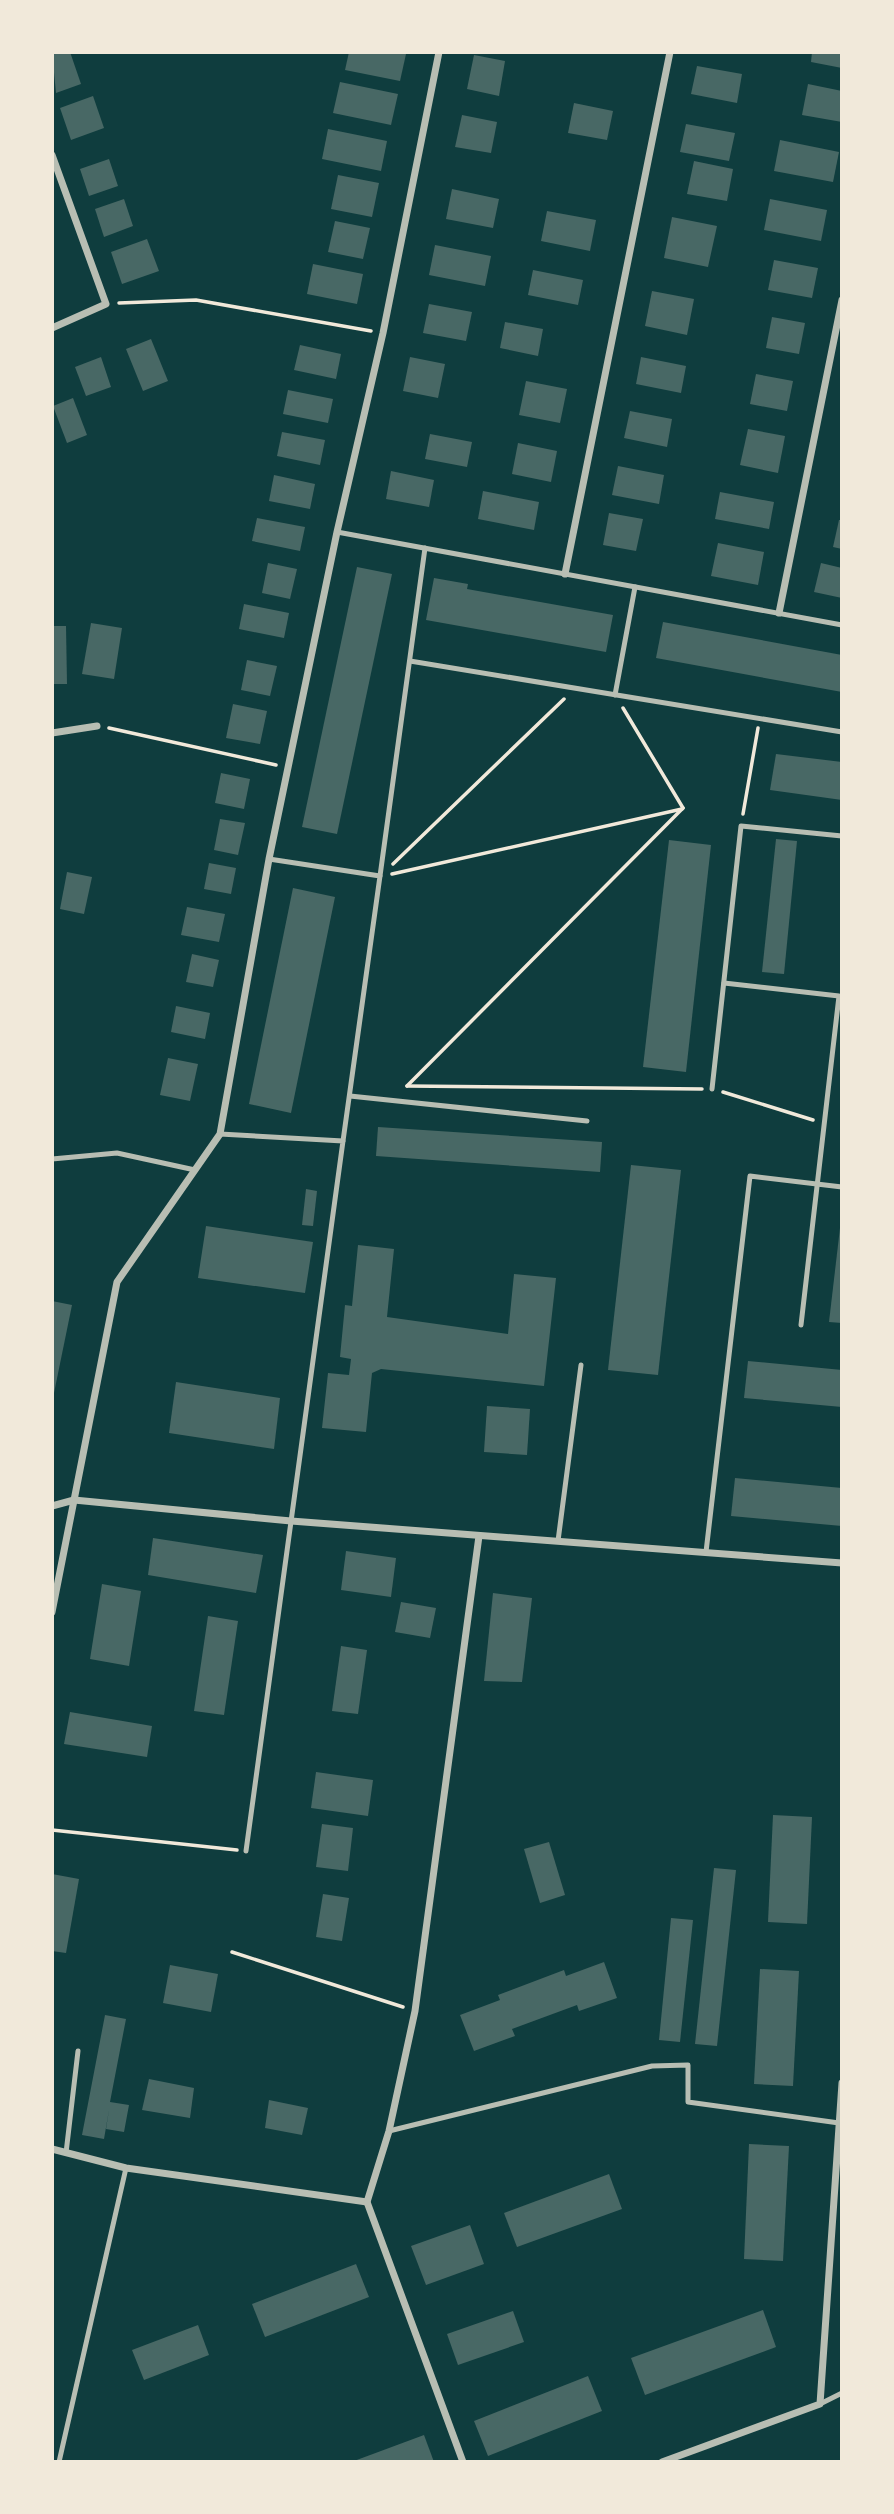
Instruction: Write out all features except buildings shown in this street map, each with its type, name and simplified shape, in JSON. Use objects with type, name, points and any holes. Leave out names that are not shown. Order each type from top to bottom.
[{"type":"street","points":[[52,1612],[117,1282],[220,1135],[269,859],[337,532],[383,333],[439,52]]},
{"type":"street","points":[[565,574],[670,52]]},
{"type":"street","points":[[52,155],[106,304],[52,328]]},
{"type":"street","points":[[779,613],[842,300]]},
{"type":"street","points":[[52,733],[97,726]]},
{"type":"street","points":[[52,1506],[74,1500],[291,1521],[842,1563]]},
{"type":"street","points":[[463,2462],[367,2202],[389,2131],[415,2011],[479,1536]]},
{"type":"street","points":[[662,2462],[820,2404],[842,2083]]},
{"type":"street","points":[[52,2150],[126,2168],[367,2202]]},
{"type":"lane","points":[[337,532],[842,625]]},
{"type":"lane","points":[[246,1851],[425,548]]},
{"type":"lane","points":[[615,695],[635,587]]},
{"type":"lane","points":[[410,661],[842,732]]},
{"type":"lane","points":[[712,1089],[741,826],[842,836]]},
{"type":"lane","points":[[269,859],[380,876]]},
{"type":"lane","points":[[724,983],[840,996],[801,1325]]},
{"type":"lane","points":[[350,1096],[587,1121]]},
{"type":"lane","points":[[220,1135],[343,1141]]},
{"type":"lane","points":[[52,1159],[117,1153],[195,1170]]},
{"type":"lane","points":[[706,1552],[750,1176],[842,1186]]},
{"type":"lane","points":[[558,1541],[581,1365]]},
{"type":"lane","points":[[66,2153],[78,2052]]},
{"type":"lane","points":[[389,2131],[652,2066],[688,2065],[688,2102],[839,2123]]},
{"type":"lane","points":[[59,2462],[126,2168]]},
{"type":"lane","points":[[820,2404],[842,2393]]},
{"type":"path","points":[[106,304],[196,300],[383,333]]},
{"type":"path","points":[[380,876],[576,688]]},
{"type":"path","points":[[615,695],[684,808]]},
{"type":"path","points":[[741,826],[760,719]]},
{"type":"path","points":[[97,726],[288,768]]},
{"type":"path","points":[[380,876],[684,808]]},
{"type":"path","points":[[684,808],[407,1086],[712,1089],[824,1123]]},
{"type":"path","points":[[52,1830],[246,1851]]},
{"type":"path","points":[[232,1952],[415,2011]]}]
